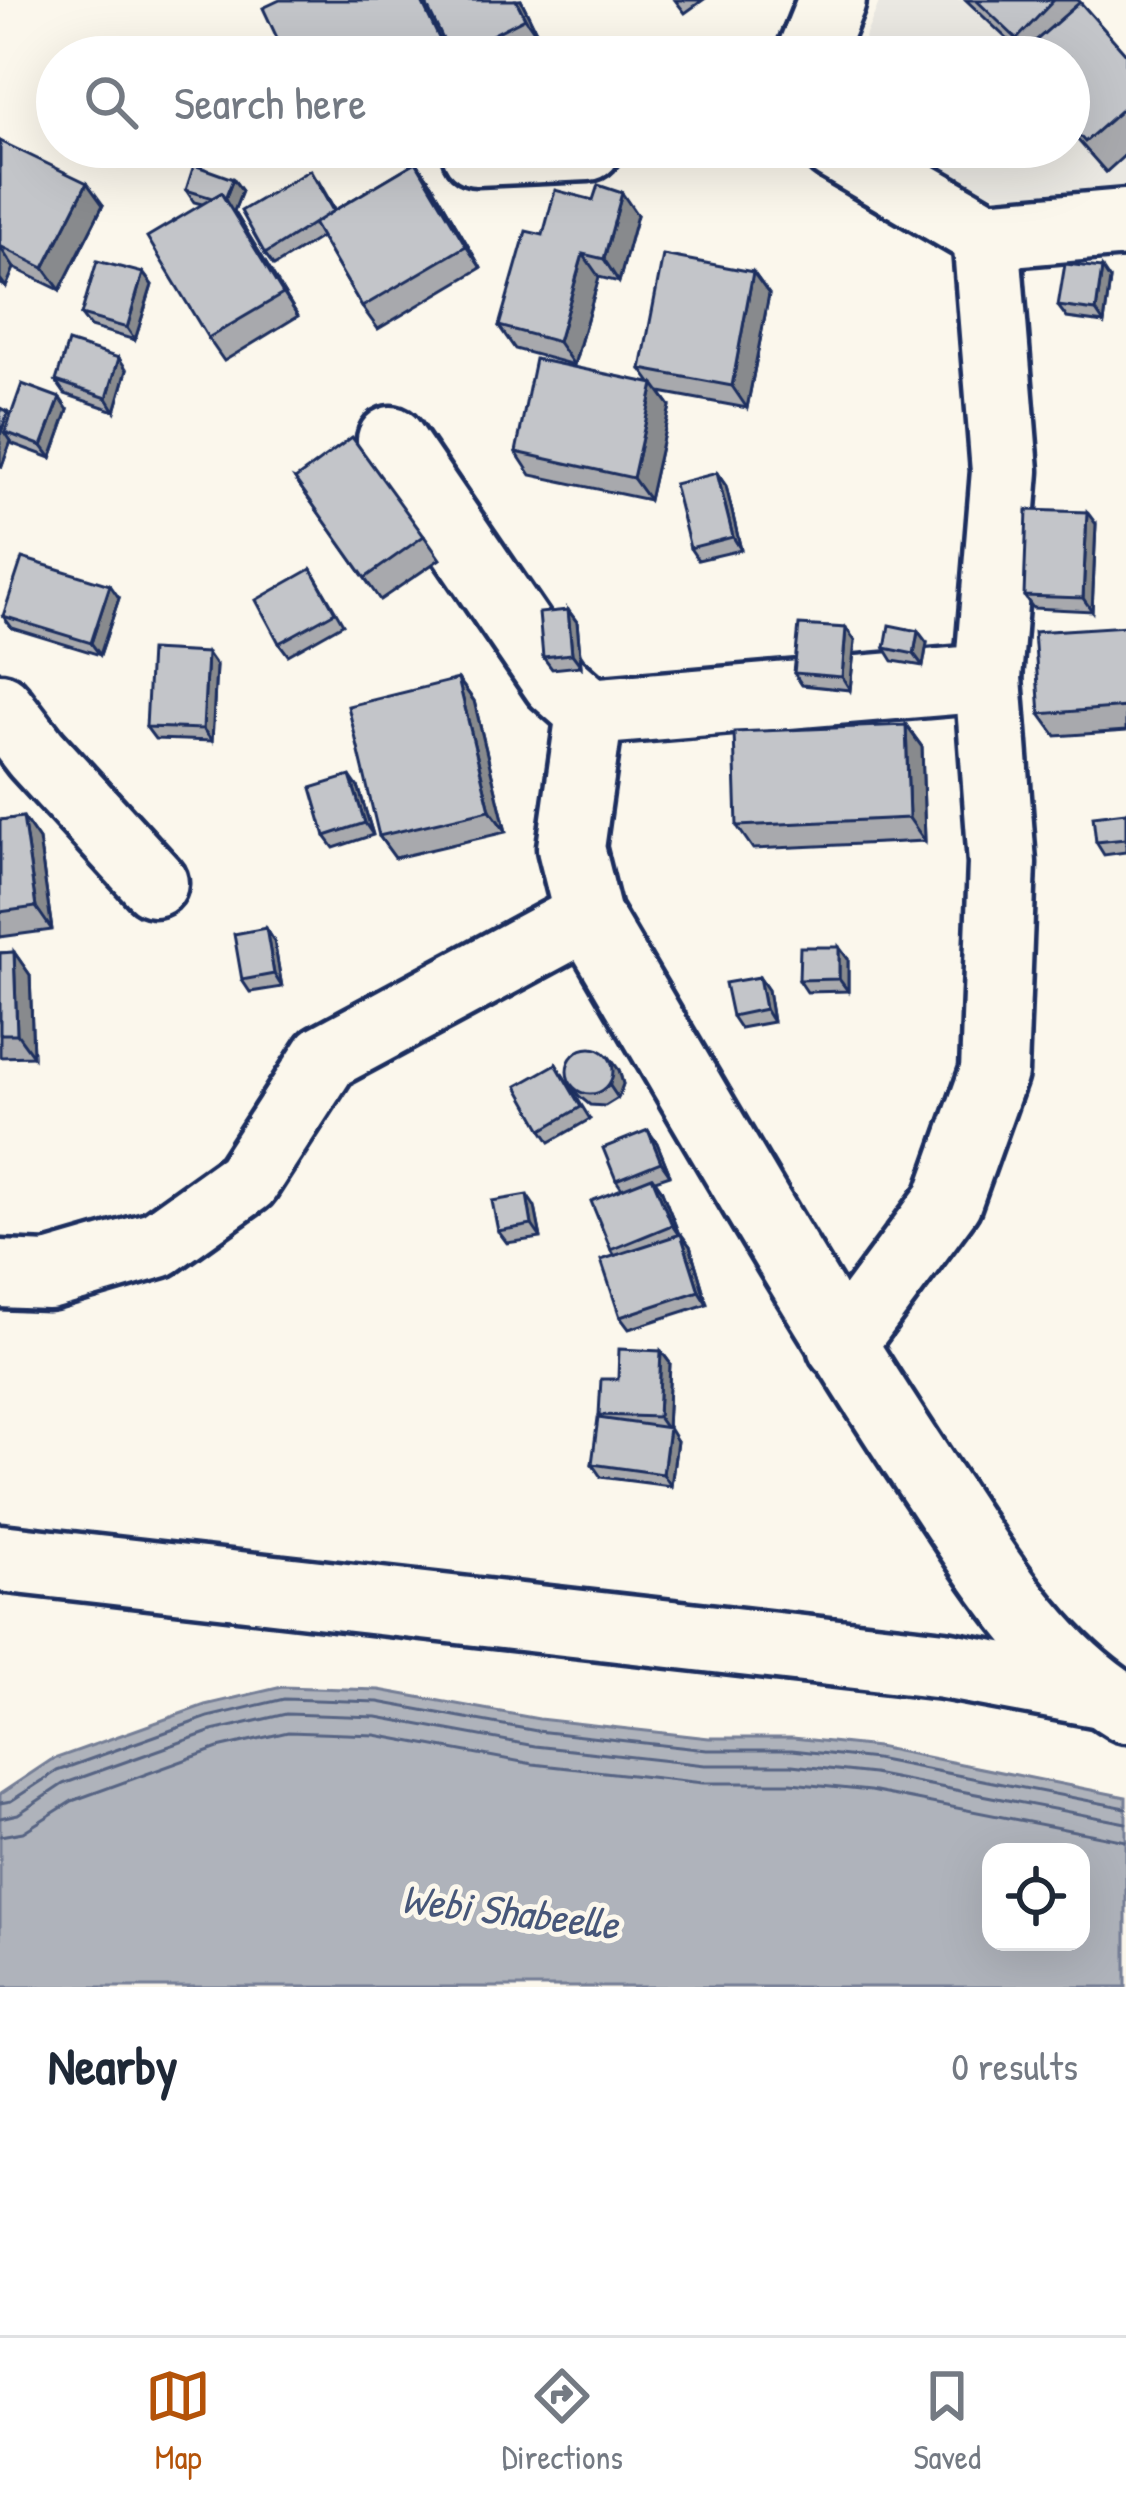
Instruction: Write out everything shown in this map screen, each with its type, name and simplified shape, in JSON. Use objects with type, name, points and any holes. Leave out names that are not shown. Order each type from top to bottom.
[{"type":"street","points":[[817,36],[832,0]]},
{"type":"street","points":[[871,168],[986,236],[1126,223]]},
{"type":"street","points":[[841,1346],[948,1201],[994,1072],[1001,863],[988,678],[1005,470],[986,236]]},
{"type":"street","points":[[391,440],[556,682],[590,712],[988,678]]},
{"type":"street","points":[[0,707],[36,754],[154,884]]},
{"type":"street","points":[[590,712],[572,848],[588,916],[841,1346],[1015,1606],[1113,1701]]},
{"type":"street","points":[[0,1274],[48,1276],[158,1244],[246,1181],[326,1057],[588,916]]},
{"type":"street","points":[[0,1558],[944,1664],[1113,1701]]},
{"type":"shaded area","points":[[880,0],[966,0],[1004,36],[865,36]]},
{"type":"shaded area","points":[[1090,154],[1105,171],[1126,154],[1126,206],[1038,204],[967,188],[929,168],[1090,168]]},
{"type":"water","name":"Webi Shabeelle","points":[[282,1687],[379,1690],[539,1719],[709,1738],[793,1738],[877,1747],[1126,1797],[1126,1987],[0,1987],[0,1794],[51,1760],[205,1705]]},
{"type":"building","points":[[280,0],[421,0],[438,36],[276,36],[263,8]]},
{"type":"building","points":[[424,0],[516,0],[525,18],[490,36],[441,36]]},
{"type":"building","points":[[976,0],[1054,0],[1020,36],[1014,36]]},
{"type":"building","points":[[1080,2],[1126,54],[1126,106],[1090,138],[1090,36],[1041,36]]},
{"type":"building","points":[[0,141],[36,158],[36,168],[56,168],[87,183],[44,268],[0,246]]},
{"type":"building","points":[[193,168],[233,179],[225,199],[221,193],[212,198],[186,190]]},
{"type":"building","points":[[406,168],[420,168],[466,246],[362,307],[313,223]]},
{"type":"building","points":[[310,170],[333,211],[265,254],[241,211]]},
{"type":"building","points":[[598,185],[622,193],[604,259],[583,254],[558,342],[499,326],[526,231],[543,235],[555,190],[593,200]]},
{"type":"building","points":[[221,193],[283,294],[208,338],[147,237]]},
{"type":"building","points":[[663,255],[753,272],[732,386],[641,369]]},
{"type":"building","points":[[97,261],[143,273],[127,328],[81,315]]},
{"type":"building","points":[[1065,264],[1102,268],[1096,311],[1058,306]]},
{"type":"building","points":[[68,342],[119,358],[107,398],[56,381]]},
{"type":"building","points":[[535,359],[654,384],[633,478],[516,452]]},
{"type":"building","points":[[22,384],[60,398],[42,446],[5,432]]},
{"type":"building","points":[[0,408],[8,412],[0,435]]},
{"type":"building","points":[[352,437],[424,536],[365,578],[295,479]]},
{"type":"building","points":[[717,473],[733,537],[690,548],[674,484]]},
{"type":"building","points":[[1027,510],[1087,512],[1083,598],[1024,596]]},
{"type":"building","points":[[22,558],[110,585],[91,643],[3,616]]},
{"type":"building","points":[[311,569],[335,612],[279,643],[256,600]]},
{"type":"building","points":[[568,610],[572,654],[543,657],[539,613]]},
{"type":"building","points":[[799,625],[846,628],[842,677],[794,673]]},
{"type":"building","points":[[889,625],[918,631],[914,654],[885,648]]},
{"type":"building","points":[[1126,626],[1126,707],[1040,714],[1034,632]]},
{"type":"building","points":[[150,650],[207,653],[203,729],[146,727]]},
{"type":"building","points":[[458,679],[490,810],[379,836],[348,706]]},
{"type":"building","points":[[906,725],[909,818],[737,826],[734,732]]},
{"type":"building","points":[[350,776],[365,823],[325,836],[311,788]]},
{"type":"building","points":[[1126,812],[1126,839],[1096,842],[1093,816]]},
{"type":"building","points":[[23,817],[36,907],[0,912],[0,820]]},
{"type":"building","points":[[266,928],[274,974],[242,980],[234,934]]},
{"type":"building","points":[[800,947],[839,947],[839,979],[799,980]]},
{"type":"building","points":[[14,952],[17,1034],[0,1034],[0,953]]},
{"type":"building","points":[[759,977],[765,1009],[732,1016],[725,983]]},
{"type":"building","points":[[590,1048],[607,1054],[613,1071],[607,1088],[590,1094],[573,1088],[567,1071],[573,1054]]},
{"type":"building","points":[[556,1064],[581,1107],[542,1130],[517,1086]]},
{"type":"building","points":[[648,1130],[661,1162],[616,1180],[603,1148]]},
{"type":"building","points":[[652,1177],[672,1225],[611,1250],[591,1201]]},
{"type":"building","points":[[527,1195],[532,1225],[498,1231],[492,1201]]},
{"type":"building","points":[[681,1234],[699,1291],[620,1317],[601,1260]]},
{"type":"building","points":[[619,1349],[661,1351],[658,1417],[599,1415],[601,1379],[618,1379]]},
{"type":"building","points":[[598,1418],[669,1428],[663,1474],[592,1464]]}]
